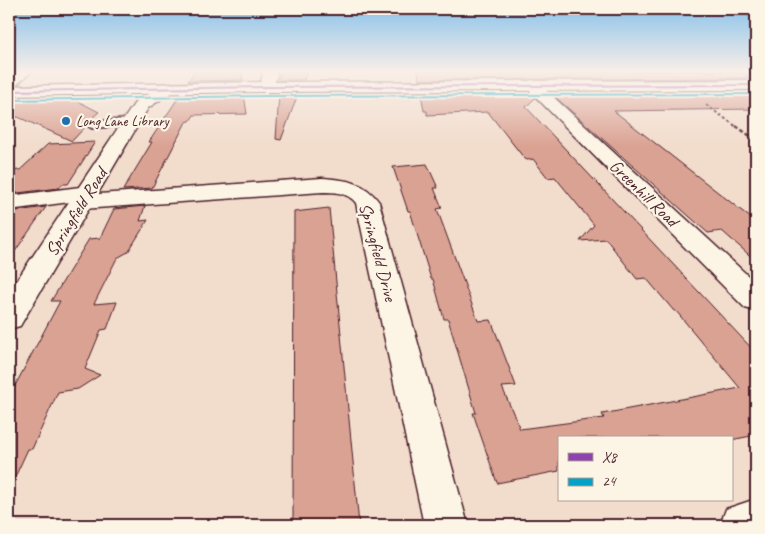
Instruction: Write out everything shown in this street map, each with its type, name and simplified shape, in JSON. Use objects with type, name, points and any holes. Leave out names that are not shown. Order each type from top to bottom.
[{"type":"street","points":[[137,96],[137,113]]},
{"type":"street","name":"Springfield Road","points":[[9,317],[137,113],[160,96]]},
{"type":"street","name":"Greenhill Road","points":[[543,96],[756,300]]},
{"type":"street","name":"Springfield Drive","points":[[9,203],[322,185],[340,186],[360,192],[368,202],[446,525]]},
{"type":"street","points":[[742,525],[756,522]]},
{"type":"lane","points":[[92,125],[137,113]]},
{"type":"path","points":[[694,96],[756,140]]},
{"type":"building","points":[[179,96],[244,96],[247,114],[194,115],[190,121],[186,122],[152,188],[123,190],[152,142],[149,142]]},
{"type":"building","points":[[279,96],[297,96],[281,140],[276,139]]},
{"type":"building","points":[[421,96],[533,96],[535,98],[526,107],[756,353],[756,435],[732,440],[732,436],[558,436],[558,471],[497,483],[473,413],[476,413],[448,319],[444,319],[433,279],[431,279],[410,211],[408,211],[393,167],[427,164],[438,188],[434,188],[442,208],[437,209],[478,321],[491,320],[516,386],[502,387],[520,429],[604,418],[602,414],[740,388],[676,311],[646,278],[637,279],[606,239],[580,241],[594,225],[555,177],[548,178],[533,159],[527,160],[524,158],[488,112],[427,115],[427,111],[424,111]]},
{"type":"building","points":[[554,96],[756,96],[756,109],[614,111],[756,222],[756,261],[722,231],[708,233]]},
{"type":"building","points":[[70,97],[99,112],[86,123],[86,126],[72,141],[18,117],[9,118],[9,98]]},
{"type":"building","points":[[95,142],[68,184],[62,184],[59,188],[9,194],[9,171],[20,170],[48,144]]},
{"type":"building","points":[[145,206],[140,221],[148,220],[128,252],[117,258],[94,304],[117,302],[107,329],[101,330],[85,369],[100,375],[78,389],[58,392],[32,449],[28,449],[9,490],[9,397],[60,301],[51,301],[89,239],[100,238],[114,209]]},
{"type":"building","points":[[46,207],[9,260],[9,212]]},
{"type":"building","points":[[329,208],[359,525],[293,525],[294,212]]},
{"type":"transit line","name":"24","points":[[9,100],[287,96]]},
{"type":"place","name":"Long Lane Library","points":[[66,121]]}]
